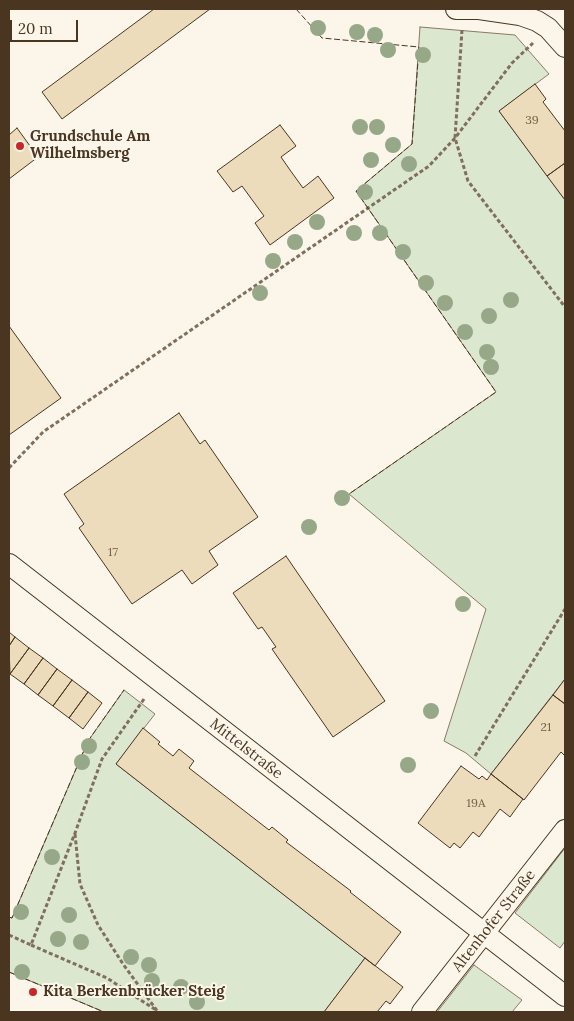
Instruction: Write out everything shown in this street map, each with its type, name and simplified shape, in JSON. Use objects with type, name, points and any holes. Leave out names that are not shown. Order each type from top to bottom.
[{"type":"street","points":[[456,9],[479,9],[520,15],[537,21],[548,28],[565,47]]},
{"type":"street","name":"Mittelstraße","points":[[9,564],[565,996]]},
{"type":"street","name":"Altenhofer Straße","points":[[422,1012],[565,830]]},
{"type":"path","points":[[463,9],[455,138],[468,181],[565,307]]},
{"type":"path","points":[[9,468],[43,432],[429,166],[455,138],[512,63],[548,28]]},
{"type":"path","points":[[475,756],[565,609]]},
{"type":"path","points":[[31,945],[102,759],[144,699]]},
{"type":"path","points":[[75,833],[80,884],[98,925],[123,964],[159,1012]]},
{"type":"path","points":[[9,935],[107,978],[159,1012]]},
{"type":"green space","points":[[420,27],[515,35],[549,74],[499,111],[565,200],[565,679],[491,774],[466,753],[444,741],[486,609],[349,494],[496,392],[356,191],[412,144]]},
{"type":"green space","points":[[124,690],[155,714],[116,764],[365,958],[324,1012],[104,1012],[9,972],[9,917],[12,918],[88,741]]},
{"type":"green space","points":[[565,848],[565,941],[560,948],[515,913]]},
{"type":"green space","points":[[474,965],[522,1000],[512,1012],[437,1012]]},
{"type":"building","points":[[154,9],[210,9],[62,119],[42,92]]},
{"type":"building","points":[[535,84],[546,99],[543,102],[565,131],[565,163],[547,176],[499,111]]},
{"type":"building","points":[[280,125],[296,146],[281,157],[303,188],[318,176],[334,198],[270,245],[255,223],[264,216],[242,186],[233,192],[217,171]]},
{"type":"building","name":"Grundschule Am Wilhelmsberg","points":[[17,128],[38,157],[9,179],[9,135]]},
{"type":"building","points":[[565,163],[565,200],[547,176]]},
{"type":"building","points":[[9,326],[61,398],[9,435]]},
{"type":"building","points":[[179,413],[200,444],[205,440],[258,517],[209,551],[218,565],[192,584],[182,570],[132,604],[79,528],[84,524],[64,494]]},
{"type":"building","points":[[286,556],[385,701],[333,737],[272,649],[276,647],[262,627],[258,629],[233,593]]},
{"type":"building","points":[[9,632],[15,637],[9,646]]},
{"type":"building","points":[[15,637],[29,648],[10,674],[9,646]]},
{"type":"building","points":[[29,648],[43,658],[24,684],[10,674]]},
{"type":"building","points":[[43,658],[57,669],[38,695],[24,684]]},
{"type":"building","points":[[57,669],[72,680],[53,706],[38,695]]},
{"type":"building","points":[[565,679],[565,704],[553,695]]},
{"type":"building","points":[[72,680],[88,692],[69,718],[53,706]]},
{"type":"building","points":[[88,692],[102,703],[83,729],[69,718]]},
{"type":"building","points":[[553,695],[565,704],[565,754],[561,752],[524,800],[491,774]]},
{"type":"building","points":[[143,728],[173,756],[179,749],[194,761],[189,768],[269,830],[272,827],[288,840],[286,842],[401,932],[375,966],[116,764]]},
{"type":"building","points":[[461,766],[479,779],[482,776],[487,780],[491,774],[523,799],[510,817],[500,809],[479,837],[473,832],[460,848],[454,843],[450,848],[418,823]]},
{"type":"building","points":[[365,958],[403,987],[390,1004],[386,1001],[377,1012],[324,1012]]},
{"type":"fence","points":[[296,9],[322,38],[419,47],[412,144],[356,191],[496,392],[349,494]]},
{"type":"fence","points":[[9,917],[12,918],[88,741],[124,690]]},
{"type":"fence","points":[[9,972],[104,1012]]},
{"type":"place","name":"Grundschule Am Wilhelmsberg","points":[[20,146]]},
{"type":"place","name":"Kita Berkenbrücker Steig","points":[[33,992]]}]
